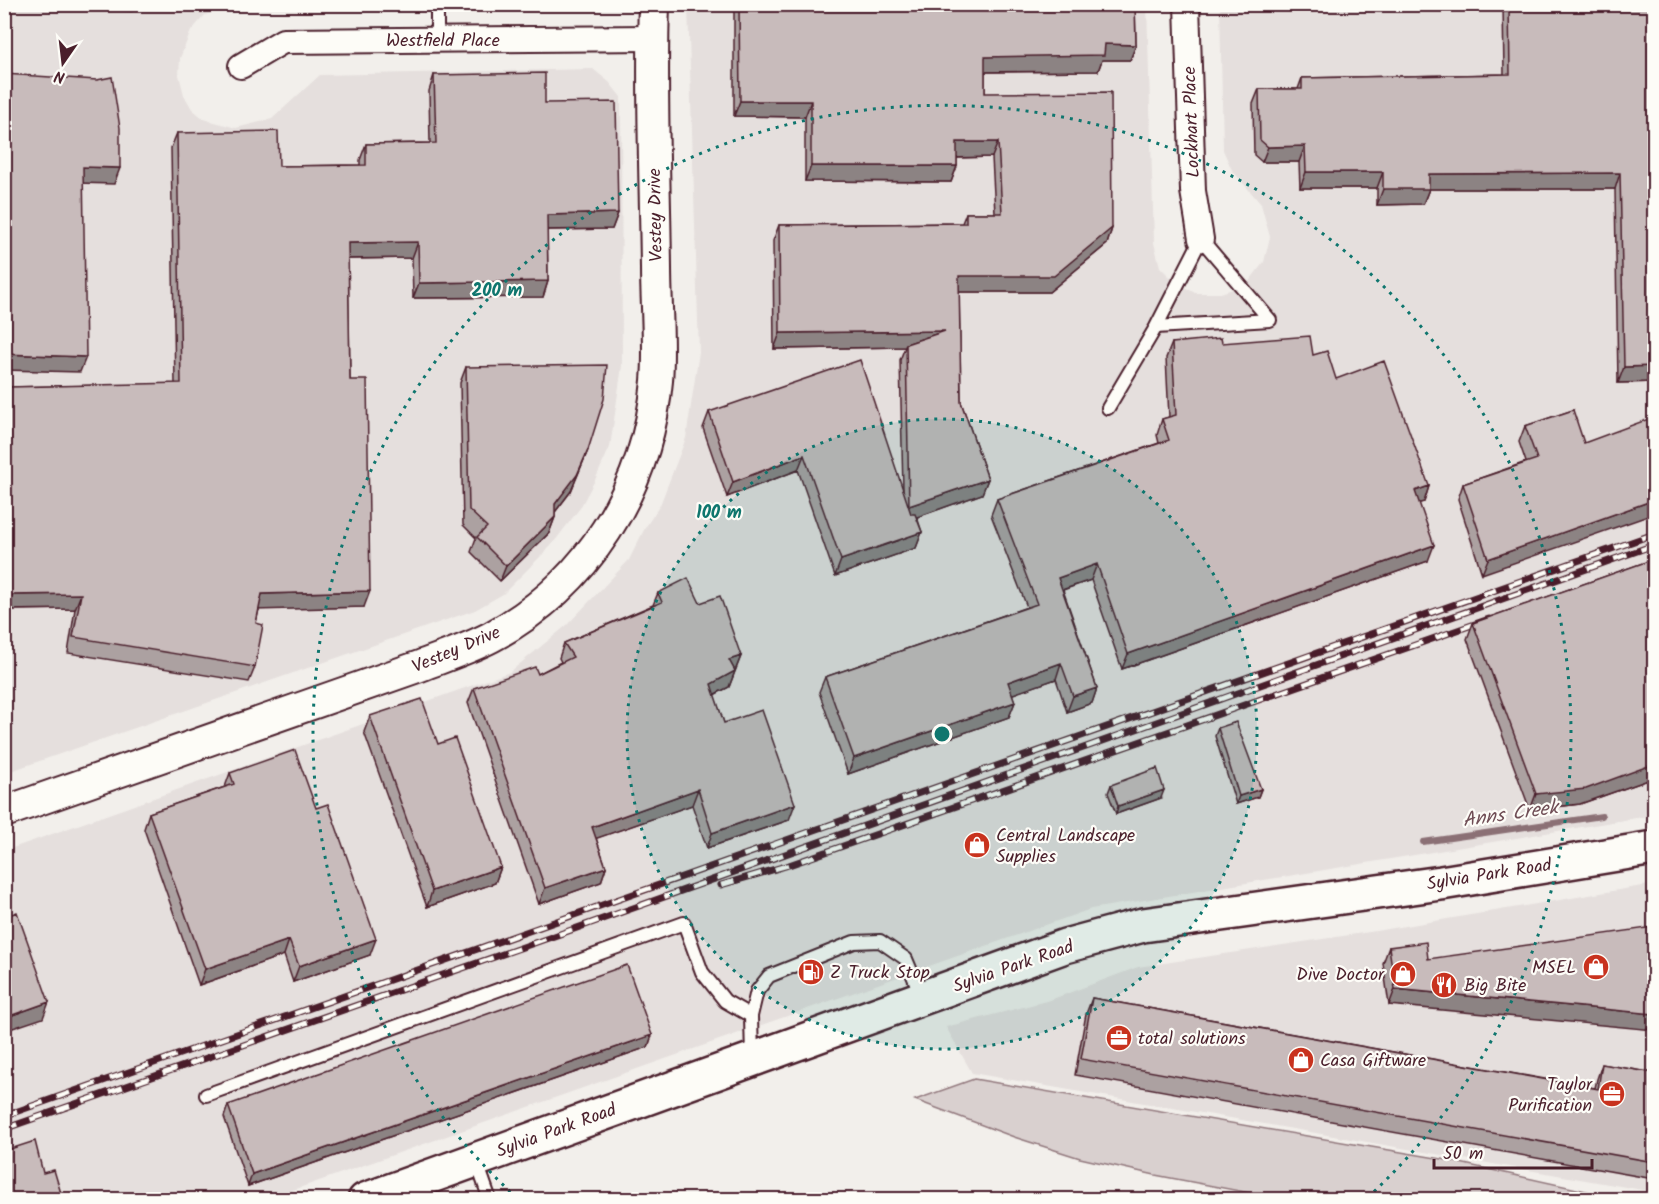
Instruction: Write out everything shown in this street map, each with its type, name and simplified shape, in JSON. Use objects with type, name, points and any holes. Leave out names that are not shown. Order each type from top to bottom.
[{"type":"main road","name":"Sylvia Park Road","points":[[365,1200],[1065,946],[1143,925],[1441,883],[1654,848]]},
{"type":"street","name":"Vestey Drive","points":[[4,812],[420,666],[473,645],[491,637],[535,609],[562,587],[590,556],[617,513],[644,452],[657,381],[654,4]]},
{"type":"street","name":"Lockhart Place","points":[[1187,4],[1194,191],[1201,239]]},
{"type":"street","name":"Westfield Place","points":[[241,66],[283,41],[653,38]]},
{"type":"lane","points":[[437,4],[437,40]]},
{"type":"lane","points":[[1108,408],[1156,327],[1201,239],[1270,320],[1156,327]]},
{"type":"lane","points":[[206,1095],[684,923],[702,972],[725,1001],[751,1016]]},
{"type":"lane","points":[[752,1059],[751,1016],[757,992],[769,976],[854,942],[880,941],[906,959],[922,998]]},
{"type":"lane","points":[[476,1159],[490,1200]]},
{"type":"shaded area","points":[[4,5],[238,5],[205,15],[191,31],[180,58],[179,75],[184,95],[192,109],[204,119],[236,128],[272,119],[320,75],[593,69],[609,82],[621,97],[622,366],[610,447],[580,508],[551,546],[503,594],[475,610],[5,773]]},
{"type":"shaded area","points":[[688,5],[1147,5],[1154,243],[1160,267],[1174,281],[1195,293],[1221,293],[1247,284],[1264,262],[1270,237],[1261,204],[1232,170],[1223,150],[1220,5],[1654,5],[1654,815],[1091,909],[265,1200],[5,1199],[4,851],[510,672],[567,625],[629,560],[660,505],[686,438],[699,352]]},
{"type":"shaded area","points":[[1654,884],[1654,1192],[972,1073],[946,1027],[1050,1000],[1138,967],[1376,931]]},
{"type":"shaded area","points":[[974,1079],[1442,1159],[1622,1199],[1282,1199],[1080,1158],[1014,1137],[915,1100]]},
{"type":"building","points":[[739,4],[1135,4],[1136,45],[1105,44],[1104,55],[985,57],[985,93],[1111,92],[1112,228],[1054,276],[959,276],[961,402],[988,479],[909,506],[906,344],[945,331],[780,333],[779,225],[966,223],[966,213],[1002,213],[998,142],[957,142],[957,166],[811,166],[811,101],[740,101]]},
{"type":"building","points":[[1509,4],[1653,4],[1654,366],[1624,367],[1620,173],[1429,174],[1429,189],[1383,189],[1383,172],[1306,172],[1305,146],[1268,147],[1260,140],[1259,89],[1302,89],[1302,78],[1510,74]]},
{"type":"building","points":[[545,73],[545,103],[616,102],[618,213],[547,215],[548,281],[419,283],[418,242],[348,243],[350,380],[367,380],[370,591],[262,594],[256,623],[263,625],[255,667],[73,637],[81,594],[8,595],[8,570],[4,570],[4,489],[8,489],[8,387],[181,383],[177,133],[278,131],[279,166],[366,165],[366,144],[436,143],[434,75]]},
{"type":"building","points":[[4,74],[97,80],[112,77],[120,128],[120,168],[83,167],[86,357],[4,354]]},
{"type":"building","points":[[1310,336],[1313,355],[1327,351],[1336,379],[1384,361],[1429,486],[1415,491],[1434,545],[1128,654],[1097,564],[1058,578],[1097,688],[1073,696],[1061,663],[1008,682],[1015,702],[854,758],[825,677],[1037,604],[997,499],[1169,440],[1162,419],[1176,415],[1172,343],[1221,338],[1222,343]]},
{"type":"building","points":[[860,360],[911,514],[915,514],[922,532],[841,560],[804,455],[733,482],[709,412]]},
{"type":"building","points":[[607,365],[604,399],[588,450],[577,475],[555,504],[555,517],[506,566],[477,537],[487,527],[469,510],[466,367]]},
{"type":"building","points":[[1573,410],[1584,443],[1654,417],[1654,500],[1488,559],[1463,484],[1537,459],[1525,426]]},
{"type":"building","points":[[1654,559],[1654,764],[1586,789],[1536,794],[1473,623]]},
{"type":"building","points":[[688,578],[700,603],[720,596],[741,656],[729,660],[735,671],[711,684],[724,723],[762,710],[795,804],[712,833],[698,789],[592,827],[606,867],[545,888],[474,688],[535,667],[538,674],[573,657],[564,643],[662,602],[658,593]]},
{"type":"building","points":[[422,699],[438,744],[455,738],[501,867],[432,891],[370,716]]},
{"type":"building","points":[[1236,722],[1261,789],[1239,796],[1218,728]]},
{"type":"building","points":[[295,750],[316,808],[328,804],[376,939],[299,966],[289,940],[205,969],[149,813],[234,784],[230,773]]},
{"type":"building","points":[[1157,768],[1164,790],[1118,806],[1111,785]]},
{"type":"building","points":[[17,912],[49,1002],[4,1018],[4,917]]},
{"type":"building","points":[[1654,927],[1654,1014],[1395,989],[1389,947],[1426,942],[1428,959]]},
{"type":"building","points":[[627,965],[652,1035],[252,1174],[228,1105]]},
{"type":"building","points":[[1092,998],[1598,1089],[1602,1064],[1654,1073],[1654,1162],[1081,1059]]},
{"type":"building","points":[[35,1141],[43,1173],[54,1170],[63,1200],[4,1200],[4,1151]]},
{"type":"waterway","name":"Anns Creek","points":[[1423,842],[1602,816]]},
{"type":"railway","points":[[4,1116],[1654,534]]},
{"type":"railway","points":[[4,1129],[1654,545]]},
{"type":"railway","points":[[721,885],[789,865],[1489,619]]},
{"type":"place","name":"Central Landscape Supplies","points":[[977,845]]},
{"type":"place","name":"MSEL","points":[[1596,967]]},
{"type":"place","name":"Z Truck Stop","points":[[811,972]]},
{"type":"place","name":"Dive Doctor","points":[[1403,974]]},
{"type":"place","name":"Big Bite","points":[[1444,985]]},
{"type":"place","name":"total solutions","points":[[1119,1038]]},
{"type":"place","name":"Casa Giftware","points":[[1301,1060]]},
{"type":"place","name":"Taylor Purification","points":[[1612,1094]]}]
